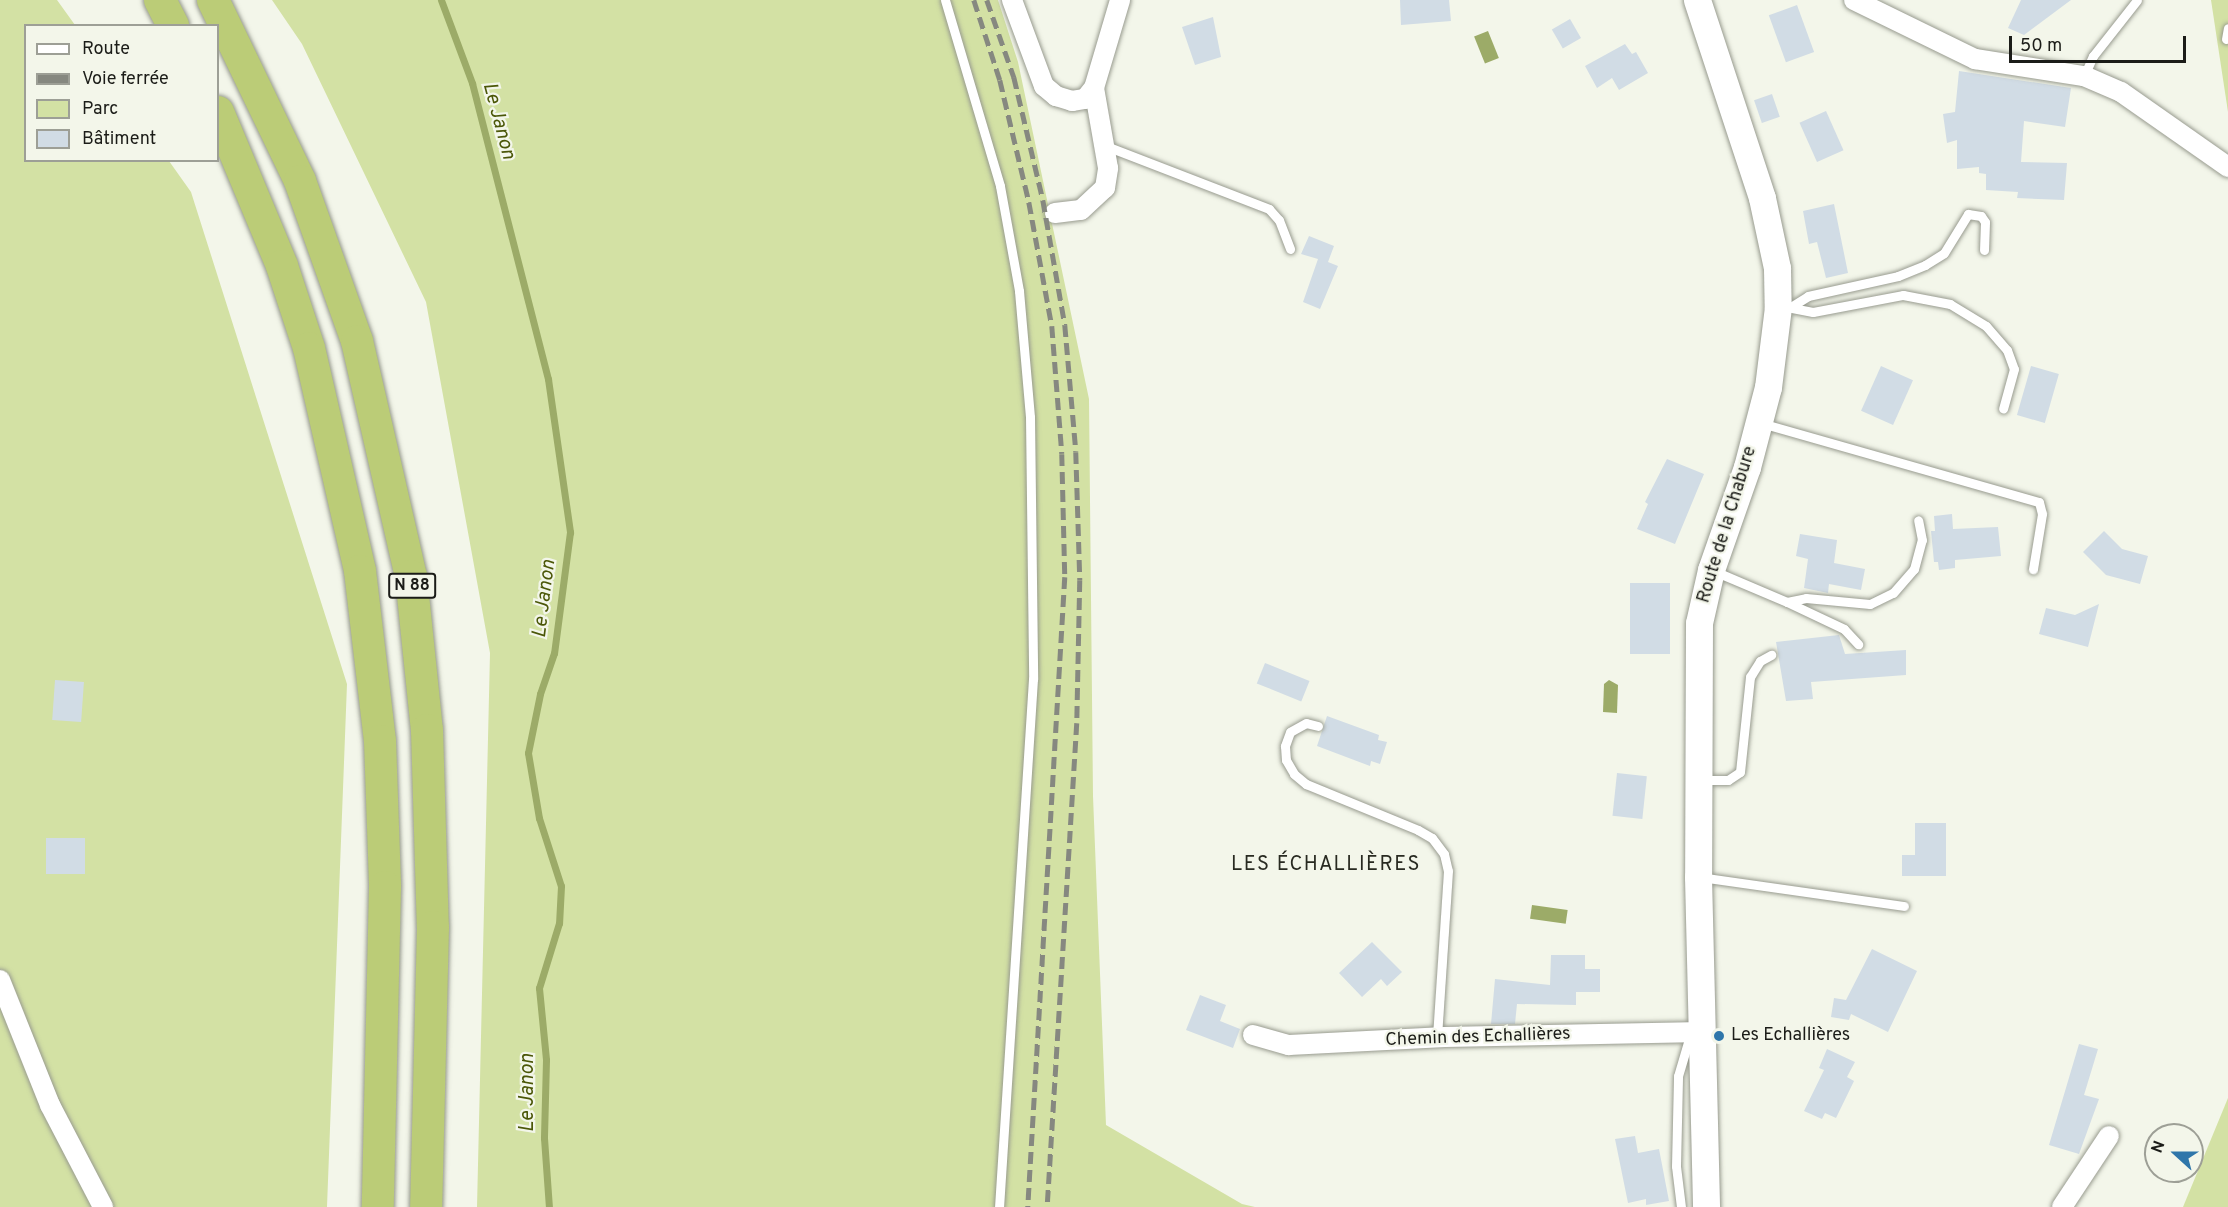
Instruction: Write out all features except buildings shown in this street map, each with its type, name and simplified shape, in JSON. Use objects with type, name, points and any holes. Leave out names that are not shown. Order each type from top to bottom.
[{"type":"highway","points":[[160,0],[173,24]]},
{"type":"highway","name":"N 88","points":[[213,0],[300,181],[357,341],[411,576],[427,730],[433,927],[426,1207]]},
{"type":"highway","name":"N 88","points":[[219,114],[282,266],[309,348],[338,460],[363,592],[380,741],[385,887],[378,1207]]},
{"type":"main road","name":"Route de la Chabure","points":[[1697,0],[1762,198],[1785,307],[1759,423],[1711,570],[1699,623],[1697,1032],[1706,1207]]},
{"type":"street","points":[[1012,0],[1044,86],[1056,96],[1072,101],[1085,99],[1094,88],[1120,0]]},
{"type":"street","points":[[1854,0],[1975,59],[2085,76],[2121,92],[2228,167]]},
{"type":"street","points":[[1055,213],[1081,210],[1105,188],[1108,168],[1106,146],[1094,88]]},
{"type":"street","points":[[0,980],[50,1105],[103,1207]]},
{"type":"street","name":"Chemin des Echallières","points":[[1253,1035],[1289,1045],[1437,1038],[1697,1032]]},
{"type":"street","points":[[2062,1207],[2109,1136]]},
{"type":"lane","points":[[945,0],[1000,186],[1019,291],[1030,417],[1033,679],[999,1207]]},
{"type":"lane","points":[[2085,76],[2093,56],[2137,0]]},
{"type":"lane","points":[[2226,39],[2228,28]]},
{"type":"lane","points":[[1106,146],[1269,209],[1279,220],[1290,249]]},
{"type":"lane","points":[[1785,307],[1808,296],[1898,276],[1924,265],[1944,253],[1968,214],[1981,216],[1985,222],[1984,250]]},
{"type":"lane","points":[[1785,307],[1813,312],[1903,294],[1950,304],[1986,326],[2013,362],[2003,409]]},
{"type":"lane","points":[[1759,423],[2039,502],[2042,514],[2033,569]]},
{"type":"lane","points":[[1787,602],[1806,598],[1870,604],[1893,593],[1920,556],[1918,520]]},
{"type":"lane","points":[[1711,570],[1844,629],[1858,644]]},
{"type":"lane","points":[[1697,780],[1728,780],[1740,772],[1750,677],[1760,661],[1771,656]]},
{"type":"lane","points":[[1318,726],[1306,723],[1290,732],[1285,746],[1286,760],[1294,774],[1306,784],[1418,830],[1432,838],[1444,854],[1449,871],[1437,1038]]},
{"type":"lane","points":[[1698,877],[1904,906]]},
{"type":"lane","points":[[1681,1207],[1676,1166],[1678,1076],[1697,1032]]},
{"type":"green space","points":[[0,0],[57,0],[74,24],[24,24],[24,162],[170,162],[191,192],[347,684],[327,1207],[0,1207]]},
{"type":"green space","points":[[272,0],[998,0],[1018,62],[1089,399],[1093,796],[1106,1125],[1242,1204],[1255,1207],[477,1207],[490,653],[426,302],[302,44]]},
{"type":"green space","points":[[2211,0],[2228,0],[2228,112]]},
{"type":"green space","points":[[2228,1098],[2228,1207],[2183,1207],[2193,1183],[2204,1183],[2204,1156]]},
{"type":"shaded area","points":[[1488,31],[1499,58],[1485,64],[1474,37]]},
{"type":"shaded area","points":[[1609,680],[1618,685],[1617,713],[1603,712],[1604,684]]},
{"type":"shaded area","points":[[1532,905],[1568,910],[1566,924],[1530,919]]},
{"type":"waterway","name":"Le Janon","points":[[441,0],[472,83],[548,379],[570,532],[554,653],[540,694],[528,753],[539,818],[561,886],[559,923],[539,988],[546,1060],[544,1138],[549,1207]]},
{"type":"railway","points":[[974,0],[1000,80],[1029,202],[1052,326],[1062,454],[1065,577],[1028,1207]]},
{"type":"railway","points":[[987,0],[1014,77],[1043,200],[1065,325],[1076,452],[1080,580],[1077,723],[1047,1207]]},
{"type":"place","name":"Les Echallières","points":[[1719,1036]]},
{"type":"district","name":"LES ÉCHALLIÈRES","points":[[1326,865]]}]
